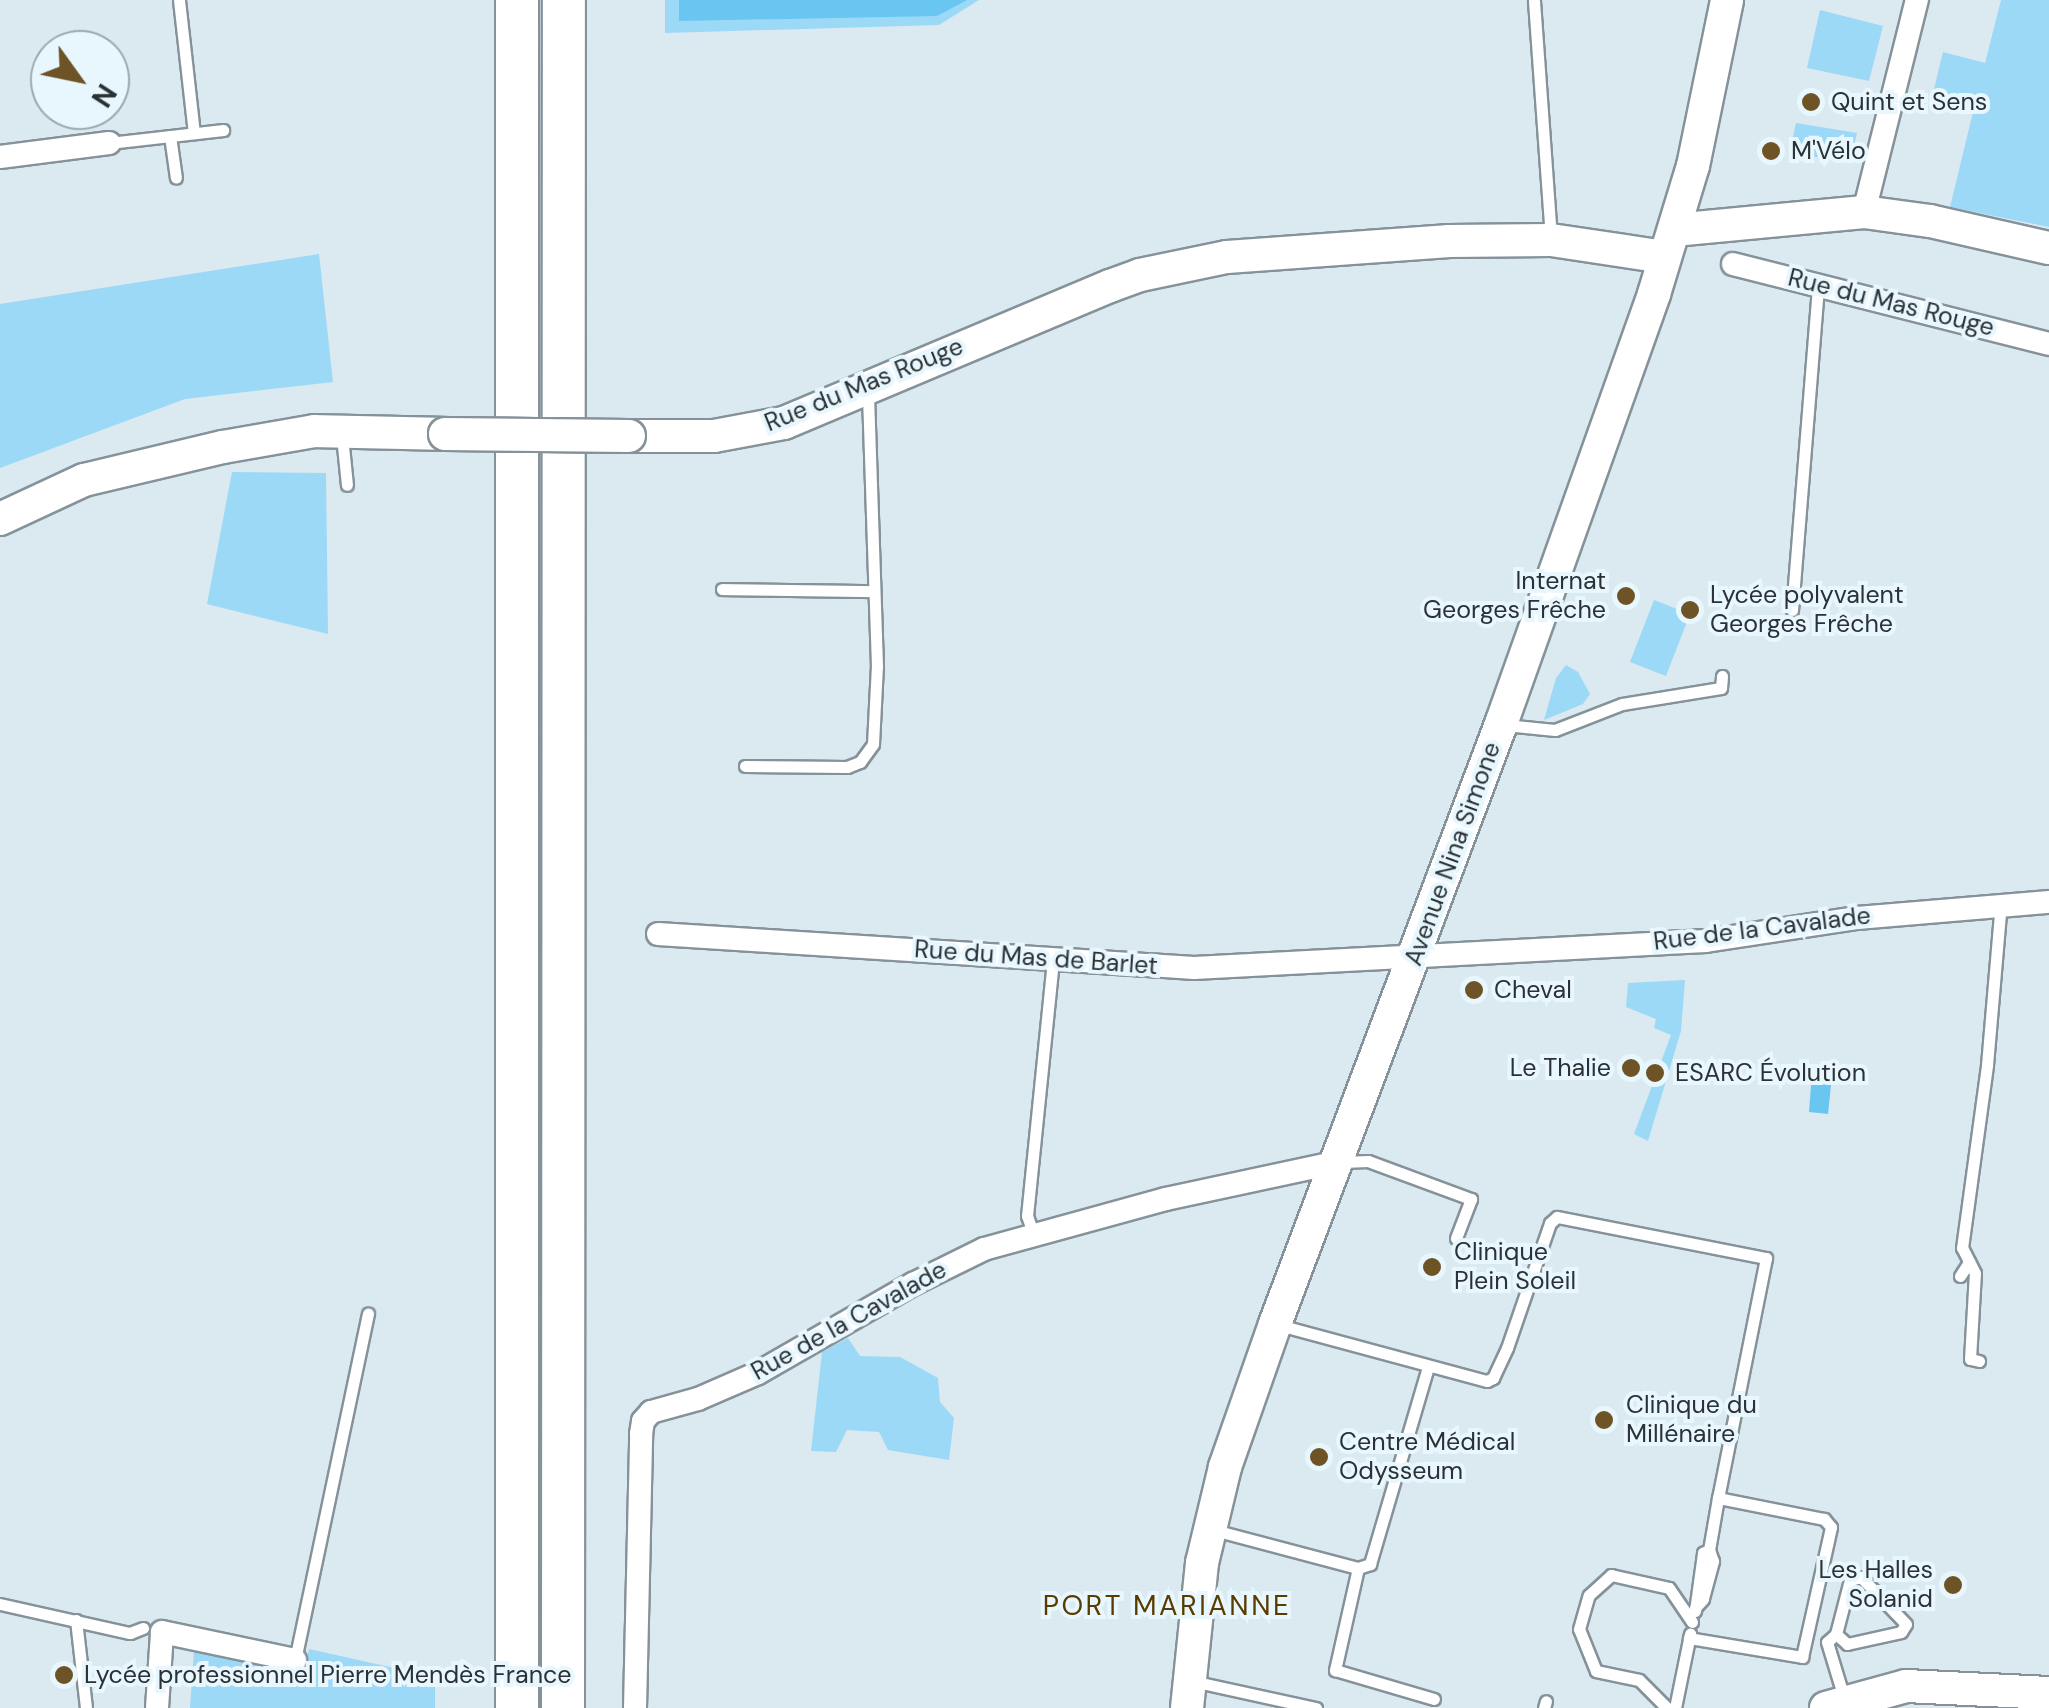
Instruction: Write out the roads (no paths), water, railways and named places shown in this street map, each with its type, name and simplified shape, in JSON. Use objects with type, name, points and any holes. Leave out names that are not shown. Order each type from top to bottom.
[{"type":"highway","points":[[517,1708],[518,0]]},
{"type":"highway","points":[[563,1708],[564,0]]},
{"type":"street","name":"Avenue Nina Simone","points":[[1188,1694],[1210,1529],[1225,1467],[1501,724],[1670,244],[1693,166],[1727,0]]},
{"type":"street","points":[[1864,212],[1916,0]]},
{"type":"street","points":[[0,157],[108,142]]},
{"type":"street","name":"Rue du Mas Rouge","points":[[0,518],[84,480],[223,446],[315,431],[714,436],[784,423],[1110,286],[1176,266],[1276,250],[1448,240],[1670,244],[1864,212],[1930,221],[2049,248]]},
{"type":"street","name":"Rue du Mas Rouge","points":[[1733,264],[2049,344]]},
{"type":"street","name":"Rue de la Cavalade","points":[[1414,956],[1706,941],[1856,918],[2049,902]]},
{"type":"street","name":"Rue du Mas de Barlet","points":[[658,934],[1194,968],[1414,956]]},
{"type":"street","name":"Rue de la Cavalade","points":[[635,1708],[643,1421],[651,1412],[698,1399],[804,1350],[951,1264],[1032,1233],[1338,1162]]},
{"type":"street","points":[[157,1708],[152,1630],[295,1660]]},
{"type":"street","points":[[1835,1704],[1906,1686],[2044,1689]]},
{"type":"lane","points":[[179,0],[194,133]]},
{"type":"lane","points":[[1534,1],[1551,240]]},
{"type":"lane","points":[[108,142],[223,130]]},
{"type":"lane","points":[[170,136],[176,178]]},
{"type":"lane","points":[[1792,610],[1818,284]]},
{"type":"lane","points":[[745,766],[848,768],[869,753],[875,734],[876,684],[868,385]]},
{"type":"lane","points":[[341,432],[347,485]]},
{"type":"lane","points":[[722,589],[874,591]]},
{"type":"lane","points":[[1501,724],[1555,730],[1622,704],[1721,688],[1722,676]]},
{"type":"lane","points":[[1979,1360],[1970,1359],[1975,1273],[1962,1248],[1986,1065],[2001,903]]},
{"type":"lane","points":[[1032,1233],[1027,1216],[1046,998],[1053,959]]},
{"type":"lane","points":[[1338,1162],[1368,1161],[1471,1199],[1456,1238]]},
{"type":"lane","points":[[1275,1324],[1486,1381],[1493,1378],[1550,1224],[1556,1218],[1766,1258],[1709,1550],[1703,1553],[1675,1708]]},
{"type":"lane","points":[[1960,1276],[1969,1262]]},
{"type":"lane","points":[[295,1660],[368,1314]]},
{"type":"lane","points":[[1210,1529],[1358,1568],[1370,1564],[1428,1367]]},
{"type":"lane","points":[[1689,1638],[1802,1657],[1831,1527],[1824,1519],[1718,1498]]},
{"type":"lane","points":[[1358,1568],[1335,1670],[1434,1699]]},
{"type":"lane","points":[[1667,1708],[1639,1680],[1596,1671],[1580,1629],[1590,1595],[1610,1576],[1669,1588],[1692,1622]]},
{"type":"lane","points":[[1835,1704],[1834,1658],[1827,1642],[1901,1632],[1905,1620],[1861,1577],[1850,1580],[1838,1638]]},
{"type":"lane","points":[[0,1604],[130,1633],[152,1630]]},
{"type":"lane","points":[[132,1618],[152,1630]]},
{"type":"lane","points":[[76,1620],[86,1708]]},
{"type":"lane","points":[[1188,1694],[1316,1708]]},
{"type":"lane","points":[[1413,1708],[1417,1694]]},
{"type":"place","name":"Quint et Sens","points":[[1811,102]]},
{"type":"place","name":"M'Vélo","points":[[1771,151]]},
{"type":"place","name":"Internat Georges Frêche","points":[[1626,596]]},
{"type":"place","name":"Lycée polyvalent Georges Frêche","points":[[1690,610]]},
{"type":"place","name":"Cheval","points":[[1474,990]]},
{"type":"place","name":"Le Thalie","points":[[1631,1068]]},
{"type":"place","name":"ESARC Évolution","points":[[1655,1073]]},
{"type":"place","name":"Clinique Plein Soleil","points":[[1432,1267]]},
{"type":"place","name":"Clinique du Millénaire","points":[[1604,1420]]},
{"type":"place","name":"Centre Médical Odysseum","points":[[1319,1457]]},
{"type":"place","name":"Les Halles Solanid","points":[[1953,1585]]},
{"type":"place","name":"Lycée professionnel Pierre Mendès France","points":[[64,1675]]},
{"type":"district","name":"PORT MARIANNE","points":[[1167,1606]]}]
